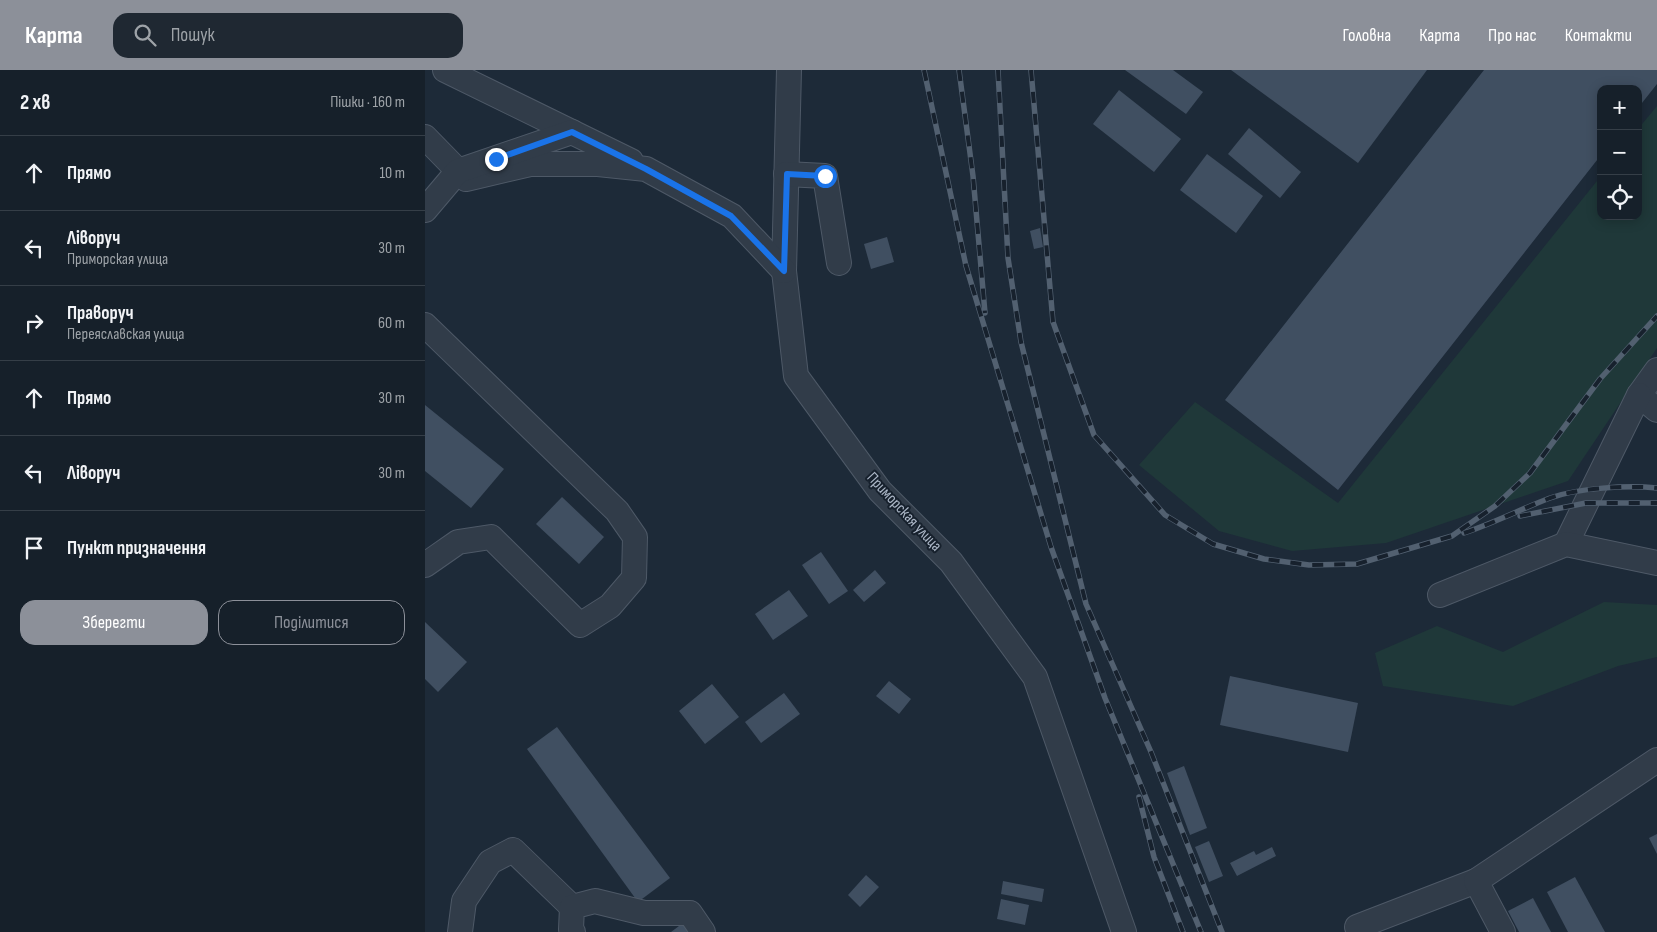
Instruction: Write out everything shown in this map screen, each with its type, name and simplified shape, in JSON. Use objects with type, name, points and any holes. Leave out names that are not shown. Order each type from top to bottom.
[{"type":"street","points":[[445,70],[646,169],[731,216],[784,271]]},
{"type":"street","name":"Приморская улица","points":[[789,70],[784,271],[796,376],[880,491],[951,562],[1035,677],[1124,932]]},
{"type":"street","points":[[425,210],[458,171],[572,132]]},
{"type":"street","points":[[425,137],[466,179],[530,164],[597,164],[646,169]]},
{"type":"street","points":[[787,174],[825,176],[839,263]]},
{"type":"street","points":[[425,325],[617,511],[635,537],[634,578],[610,606],[580,625],[491,538],[458,542],[425,565]]},
{"type":"street","points":[[1566,544],[1648,403],[1657,370]]},
{"type":"street","points":[[1440,595],[1566,544],[1657,563]]},
{"type":"street","points":[[1357,927],[1476,881],[1657,760]]},
{"type":"street","points":[[460,932],[464,900],[490,862],[513,850],[572,907],[571,928],[573,932]]},
{"type":"street","points":[[1476,881],[1503,932]]},
{"type":"street","points":[[572,907],[595,901],[644,913],[690,913],[703,932]]},
{"type":"green space","points":[[1657,106],[1657,348],[1568,481],[1386,543],[1292,551],[1219,531],[1139,465],[1195,402],[1338,503],[1597,181],[1597,220],[1642,220],[1642,124]]},
{"type":"green space","points":[[1604,602],[1657,605],[1657,657],[1618,666],[1513,706],[1383,686],[1375,653],[1437,626],[1503,652]]},
{"type":"building","points":[[1125,70],[1173,70],[1203,92],[1186,114]]},
{"type":"building","points":[[1231,70],[1427,70],[1358,163]]},
{"type":"building","points":[[1484,70],[1657,70],[1657,84],[1642,103],[1642,85],[1597,85],[1597,160],[1338,490],[1225,400]]},
{"type":"building","points":[[1119,90],[1181,139],[1154,172],[1093,124]]},
{"type":"building","points":[[1249,128],[1301,172],[1280,198],[1228,154]]},
{"type":"building","points":[[1207,154],[1263,196],[1236,233],[1180,190]]},
{"type":"building","points":[[1040,228],[1043,247],[1034,249],[1030,231]]},
{"type":"building","points":[[887,237],[894,262],[871,269],[864,244]]},
{"type":"building","points":[[425,405],[504,469],[471,508],[425,471]]},
{"type":"building","points":[[562,497],[604,537],[579,564],[536,524]]},
{"type":"building","points":[[821,552],[848,591],[829,604],[802,565]]},
{"type":"building","points":[[875,570],[886,583],[864,602],[853,590]]},
{"type":"building","points":[[789,590],[808,616],[773,640],[755,614]]},
{"type":"building","points":[[425,622],[467,662],[438,692],[425,679]]},
{"type":"building","points":[[1230,676],[1358,703],[1348,752],[1220,725]]},
{"type":"building","points":[[889,681],[911,699],[899,714],[876,696]]},
{"type":"building","points":[[712,684],[739,717],[705,744],[679,711]]},
{"type":"building","points":[[784,693],[800,714],[761,743],[745,722]]},
{"type":"building","points":[[557,727],[670,878],[638,902],[527,749]]},
{"type":"building","points":[[1184,766],[1207,828],[1190,835],[1167,773]]},
{"type":"building","points":[[1657,834],[1657,854],[1649,838]]},
{"type":"building","points":[[1209,841],[1223,876],[1209,882],[1195,847]]},
{"type":"building","points":[[1272,847],[1276,856],[1237,876],[1230,863],[1254,851],[1256,855]]},
{"type":"building","points":[[866,875],[879,887],[860,907],[848,895]]},
{"type":"building","points":[[1575,877],[1605,932],[1568,932],[1547,892]]},
{"type":"building","points":[[1003,881],[1044,889],[1042,902],[1001,894]]},
{"type":"building","points":[[1533,898],[1551,932],[1519,932],[1508,911]]},
{"type":"building","points":[[1001,899],[1029,905],[1025,925],[997,919]]},
{"type":"building","points":[[683,923],[690,932],[671,932]]},
{"type":"railway","points":[[924,70],[966,266],[1051,547],[1105,698],[1201,932]]},
{"type":"railway","points":[[959,70],[973,176],[985,313]]},
{"type":"railway","points":[[998,70],[1008,258],[1021,342],[1086,604],[1151,752],[1222,932]]},
{"type":"railway","points":[[1031,70],[1053,322],[1094,435],[1165,515],[1213,544],[1264,559],[1309,565],[1357,564],[1452,536],[1495,506],[1530,473],[1600,379],[1657,316]]},
{"type":"railway","points":[[1464,533],[1539,502],[1561,495],[1603,488],[1657,488]]},
{"type":"railway","points":[[1520,516],[1586,503],[1657,503]]},
{"type":"railway","points":[[1139,797],[1154,857],[1183,932]]},
{"type":"route","points":[[496,159],[572,132],[646,169],[731,216],[784,271],[787,174],[825,176]]}]
